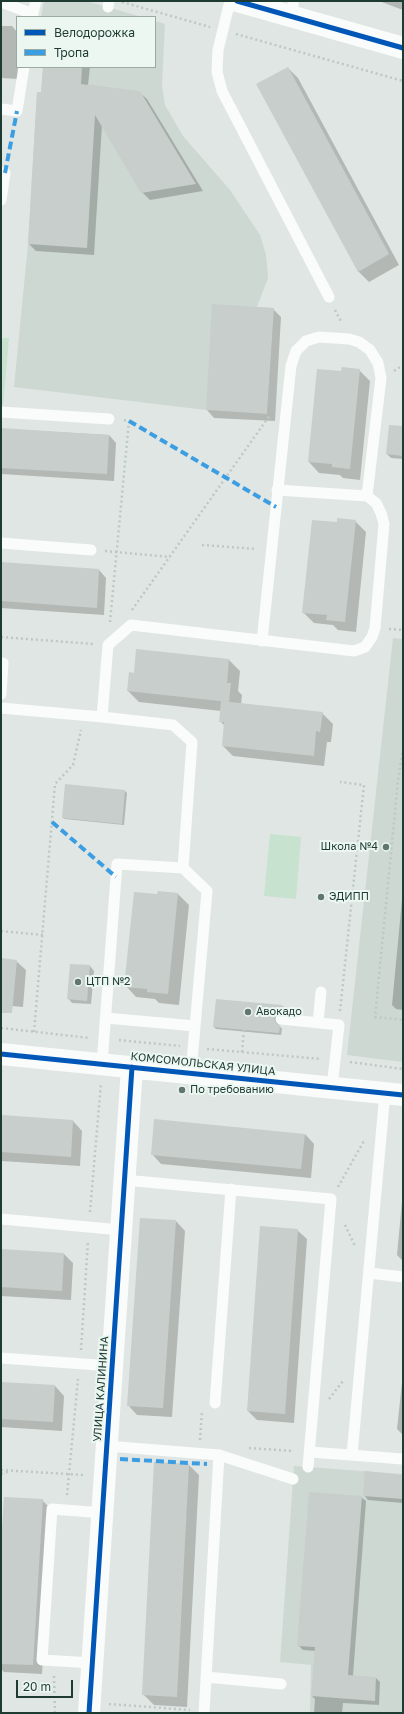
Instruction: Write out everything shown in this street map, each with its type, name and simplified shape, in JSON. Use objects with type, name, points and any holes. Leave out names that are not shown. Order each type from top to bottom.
[{"type":"street","points":[[237,1],[294,9],[403,48]]},
{"type":"street","name":"КОМСОМОЛЬСКАЯ УЛИЦА","points":[[1,1054],[102,1073],[132,1067],[394,1094]]},
{"type":"street","name":"УЛИЦА КАЛИНИНА","points":[[97,1708],[93,1663],[132,1067]]},
{"type":"lane","points":[[1,2],[32,16],[36,1]]},
{"type":"lane","points":[[230,1],[218,50],[217,72],[222,91],[329,297]]},
{"type":"lane","points":[[1,110],[17,111],[24,68]]},
{"type":"lane","points":[[1,173],[5,173],[1,200]]},
{"type":"lane","points":[[262,641],[291,366],[296,351],[306,341],[319,337],[349,339],[359,342],[370,350],[378,363],[381,378],[367,496]]},
{"type":"lane","points":[[1,412],[109,419]]},
{"type":"lane","points":[[102,717],[108,645],[131,625],[354,651],[365,647],[372,638],[375,628],[384,524],[376,503],[367,496],[277,490]]},
{"type":"lane","points":[[1,543],[91,550]]},
{"type":"lane","points":[[1,663],[3,663],[1,694]]},
{"type":"lane","points":[[1,708],[173,725],[192,742],[183,868]]},
{"type":"lane","points":[[102,1073],[117,864],[183,868],[208,890],[191,1072]]},
{"type":"lane","points":[[318,1023],[321,992]]},
{"type":"lane","points":[[106,1018],[195,1026]]},
{"type":"lane","points":[[281,1019],[339,1026],[332,1088]]},
{"type":"lane","points":[[352,1455],[369,1273],[394,1094]]},
{"type":"lane","points":[[124,1180],[332,1199],[308,1467]]},
{"type":"lane","points":[[215,1403],[231,1189]]},
{"type":"lane","points":[[1,1219],[121,1230]]},
{"type":"lane","points":[[369,1273],[403,1277]]},
{"type":"lane","points":[[1,1358],[112,1366]]},
{"type":"lane","points":[[107,1446],[219,1455],[293,1479]]},
{"type":"lane","points":[[310,1452],[403,1459]]},
{"type":"lane","points":[[204,1713],[219,1455]]},
{"type":"lane","points":[[93,1663],[42,1660],[52,1509],[103,1513]]},
{"type":"lane","points":[[206,1677],[281,1684]]},
{"type":"path","points":[[120,1],[403,81]]},
{"type":"path","points":[[329,297],[349,339]]},
{"type":"path","points":[[130,613],[288,389]]},
{"type":"path","points":[[1,637],[108,645],[129,421]]},
{"type":"path","points":[[202,545],[271,550]]},
{"type":"path","points":[[91,550],[170,557]]},
{"type":"path","points":[[34,1032],[54,784],[73,765],[81,730],[102,717]]},
{"type":"path","points":[[403,754],[398,781],[375,1017],[403,1020]]},
{"type":"path","points":[[339,1026],[364,785],[340,782]]},
{"type":"path","points":[[1,931],[42,934]]},
{"type":"path","points":[[242,1052],[244,1030]]},
{"type":"path","points":[[66,1510],[80,1363],[89,1227],[102,1073]]},
{"type":"path","points":[[365,1138],[332,1199],[369,1273]]},
{"type":"path","points":[[313,1419],[361,1358]]},
{"type":"path","points":[[1,1470],[105,1477]]},
{"type":"path","points":[[1,1474],[12,1470]]},
{"type":"path","points":[[54,1661],[55,1713]]},
{"type":"path","points":[[97,1708],[192,1710],[192,1702]]},
{"type":"shaded area","points":[[44,1],[86,1],[138,16],[41,16]]},
{"type":"shaded area","points":[[156,21],[165,24],[162,85],[165,105],[183,136],[230,190],[260,235],[266,255],[268,278],[257,307],[274,308],[267,414],[206,410],[14,387],[28,244],[37,92],[41,92],[43,68],[156,68]]},
{"type":"shaded area","name":"Школа №4","points":[[393,638],[403,639],[403,1062],[347,1055]]},
{"type":"shaded area","points":[[294,1466],[403,1474],[403,1713],[310,1713],[311,1665],[280,1662]]},
{"type":"green space","points":[[1,338],[9,338],[3,405],[1,405]]},
{"type":"green space","points":[[270,834],[301,837],[296,899],[264,896]]},
{"type":"building","points":[[288,67],[389,254],[358,272],[256,84]]},
{"type":"building","points":[[43,68],[82,68],[81,84],[140,91],[196,184],[141,193],[95,115],[87,248],[28,244],[37,92],[41,93]]},
{"type":"building","points":[[212,304],[274,308],[267,414],[206,410]]},
{"type":"building","points":[[342,367],[360,369],[350,469],[332,467],[332,464],[308,462],[317,369],[341,371]]},
{"type":"building","points":[[389,425],[403,426],[403,456],[386,454]]},
{"type":"building","points":[[1,428],[109,435],[107,474],[1,468]]},
{"type":"building","points":[[337,518],[356,520],[345,622],[326,620],[327,615],[302,613],[312,520],[337,522]]},
{"type":"building","points":[[1,562],[99,569],[97,608],[1,601]]},
{"type":"building","points":[[136,649],[229,659],[227,683],[231,683],[229,702],[127,691],[129,672],[134,673]]},
{"type":"building","points":[[221,701],[323,712],[320,732],[316,731],[314,756],[222,746],[224,722],[219,722]]},
{"type":"building","points":[[65,784],[125,790],[122,824],[62,818]]},
{"type":"building","points":[[158,891],[178,893],[168,994],[147,992],[147,989],[124,987],[134,892],[157,894]]},
{"type":"building","points":[[1,958],[17,960],[12,1013],[1,1013]]},
{"type":"building","name":"ЦТП №2","points":[[70,964],[90,965],[87,1001],[67,999]]},
{"type":"building","name":"Авокадо","points":[[216,999],[282,1005],[282,1012],[276,1015],[274,1019],[280,1026],[279,1033],[213,1027]]},
{"type":"building","points":[[1,1115],[73,1120],[71,1157],[1,1152]]},
{"type":"building","points":[[154,1119],[305,1134],[301,1169],[151,1155]]},
{"type":"building","points":[[140,1218],[176,1220],[163,1408],[127,1406]]},
{"type":"building","points":[[260,1226],[298,1229],[285,1414],[247,1411]]},
{"type":"building","points":[[1,1249],[64,1253],[62,1291],[1,1287]]},
{"type":"building","points":[[1,1382],[55,1385],[53,1422],[1,1419]]},
{"type":"building","points":[[154,1462],[189,1464],[177,1697],[142,1695]]},
{"type":"building","points":[[365,1471],[403,1475],[403,1499],[363,1496]]},
{"type":"building","points":[[309,1492],[362,1496],[348,1675],[376,1677],[375,1701],[311,1696],[315,1647],[297,1646]]},
{"type":"building","points":[[4,1497],[43,1499],[33,1665],[1,1664],[1,1545]]},
{"type":"marked path","points":[[5,173],[17,111]]},
{"type":"marked path","points":[[129,421],[276,507]]},
{"type":"marked path","points":[[52,822],[116,877]]},
{"type":"marked path","points":[[120,1459],[207,1464]]},
{"type":"cycle path","points":[[237,1],[403,48]]},
{"type":"cycle path","points":[[1,1054],[403,1095]]},
{"type":"cycle path","points":[[89,1713],[132,1067]]},
{"type":"place","name":"Школа №4","points":[[386,847]]},
{"type":"place","name":"ЭДИПП","points":[[321,897]]},
{"type":"place","name":"ЦТП №2","points":[[78,982]]},
{"type":"place","name":"Авокадо","points":[[248,1012]]},
{"type":"place","name":"По требованию","points":[[182,1090]]}]
